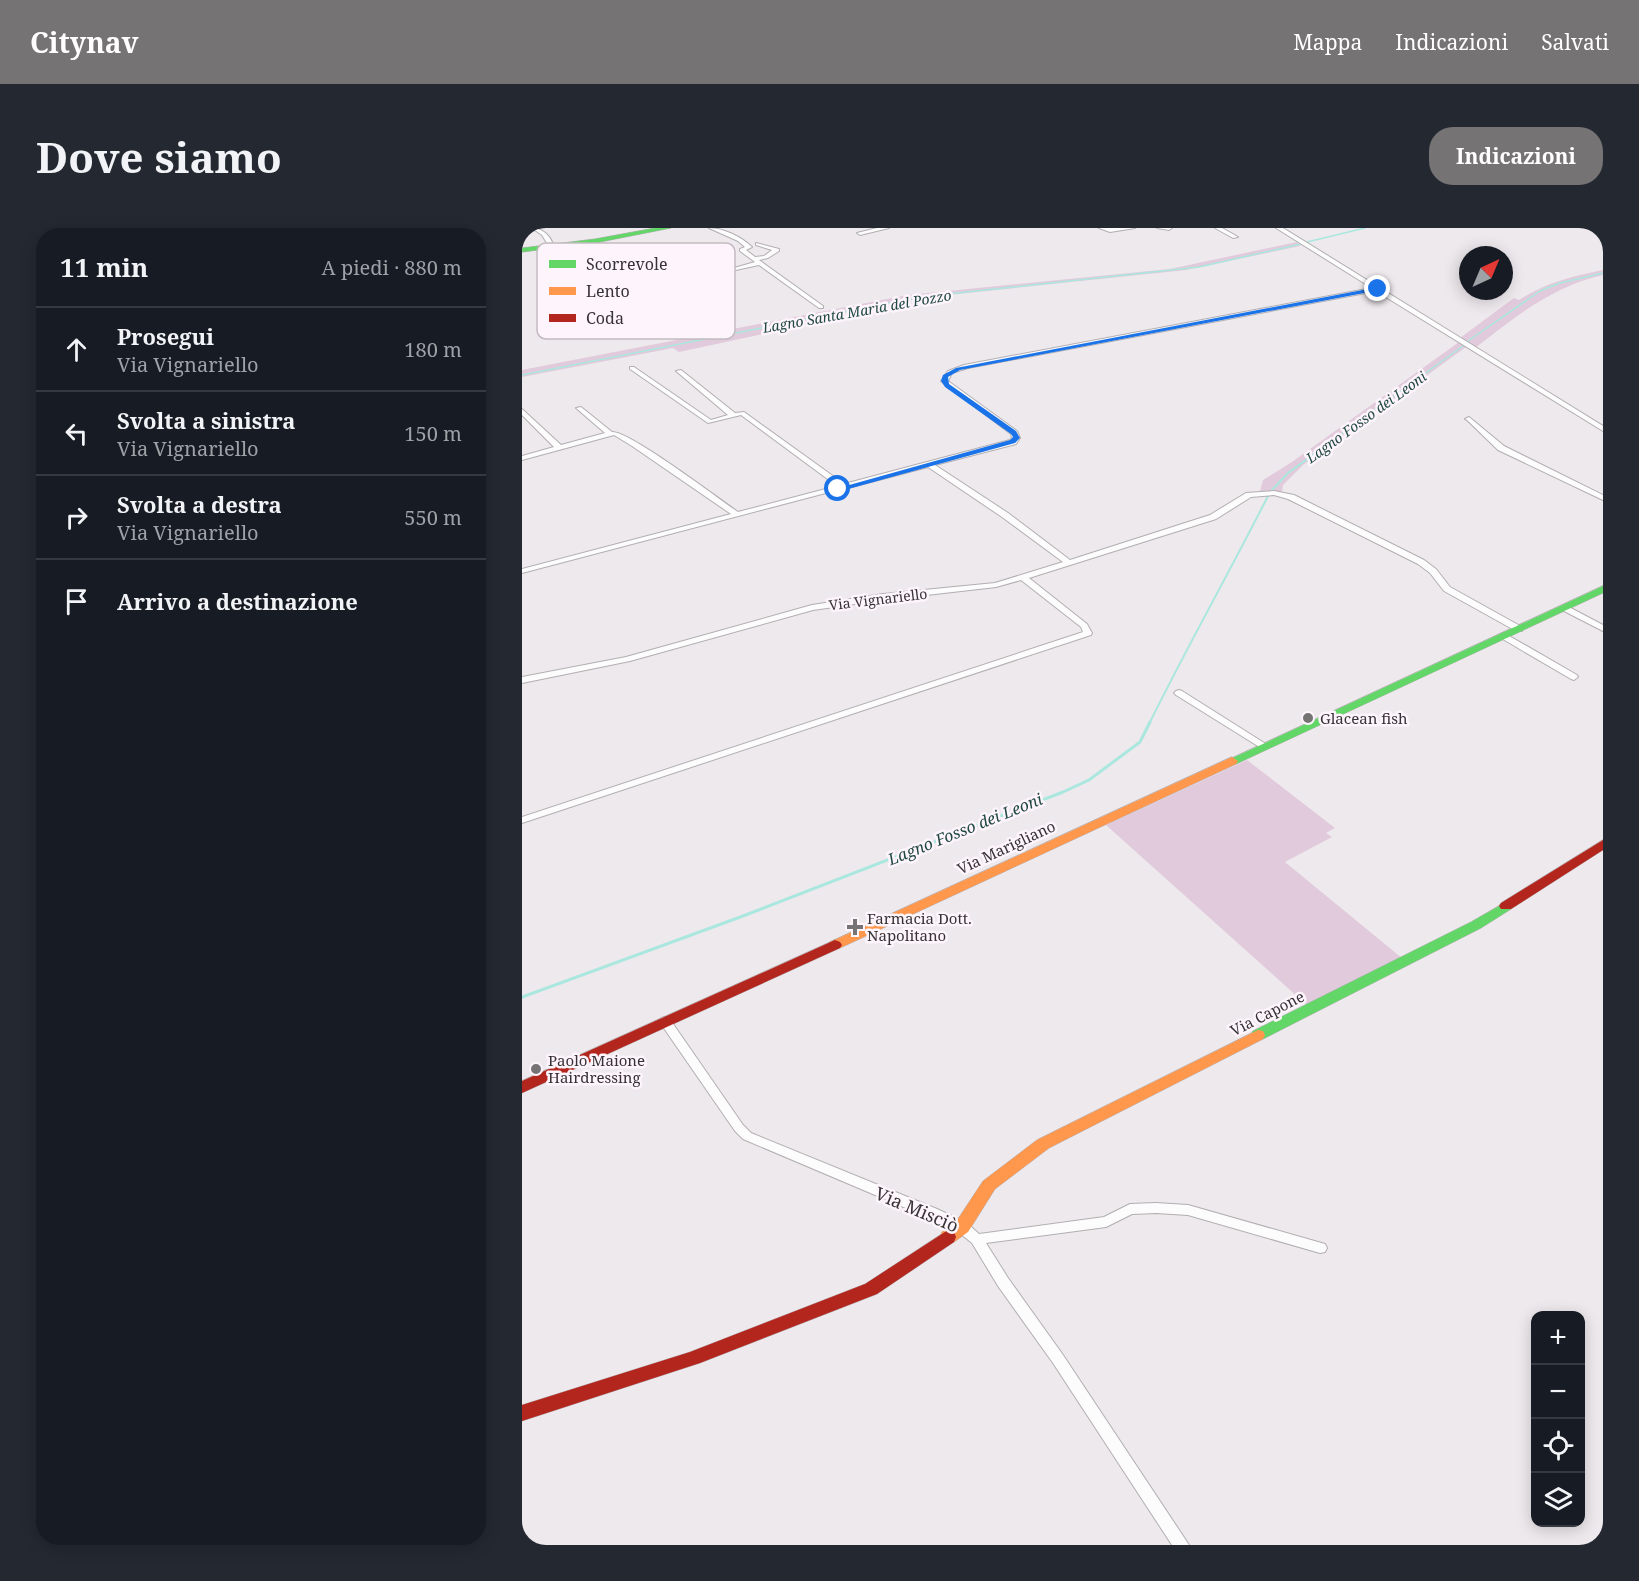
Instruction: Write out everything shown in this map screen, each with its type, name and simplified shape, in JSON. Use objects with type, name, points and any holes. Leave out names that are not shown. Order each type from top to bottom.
[{"type":"street","points":[[535,228],[544,234],[550,243]]},
{"type":"street","points":[[576,243],[667,228]]},
{"type":"street","points":[[712,228],[740,240],[747,246]]},
{"type":"street","points":[[860,232],[886,228]]},
{"type":"street","points":[[1102,228],[1116,230],[1132,228]]},
{"type":"street","points":[[1160,228],[1169,228]]},
{"type":"street","points":[[1218,228],[1235,237]]},
{"type":"street","points":[[1279,228],[1603,429]]},
{"type":"street","points":[[735,269],[777,250],[759,244],[753,239],[740,240]]},
{"type":"street","points":[[747,246],[759,244]]},
{"type":"street","points":[[747,246],[749,247],[742,250],[821,307]]},
{"type":"street","points":[[522,250],[537,248]]},
{"type":"street","points":[[522,571],[736,513],[844,488],[1005,445],[1016,438],[1014,433],[947,385],[944,381],[945,376],[958,369],[1378,289]]},
{"type":"street","points":[[632,368],[710,422],[742,413],[844,488]]},
{"type":"street","points":[[679,371],[734,416]]},
{"type":"street","points":[[579,408],[610,434]]},
{"type":"street","points":[[522,411],[558,448]]},
{"type":"street","points":[[1469,419],[1501,448],[1603,498]]},
{"type":"street","points":[[522,458],[615,433],[635,444],[736,513]]},
{"type":"street","points":[[929,464],[1005,515],[1069,563]]},
{"type":"street","name":"Via Vignariello","points":[[522,680],[627,659],[812,609],[874,598],[985,587],[1024,578],[1212,517],[1244,497],[1264,493],[1291,497],[1401,552],[1427,566],[1447,589],[1519,629]]},
{"type":"street","points":[[522,820],[1088,633],[1084,626],[1024,578]]},
{"type":"street","name":"Via Marigliano","points":[[522,1087],[884,923],[1603,589]]},
{"type":"street","points":[[1565,608],[1603,628]]},
{"type":"street","points":[[1504,636],[1574,677]]},
{"type":"street","points":[[1179,693],[1264,746]]},
{"type":"street","name":"Via Capone","points":[[962,1227],[989,1185],[1043,1144],[1476,925],[1603,843]]},
{"type":"street","name":"Via Misciò","points":[[665,1021],[747,1136],[962,1227],[977,1239],[1003,1282],[1058,1359],[1181,1545]]},
{"type":"street","points":[[977,1239],[1106,1222],[1115,1219],[1124,1211],[1156,1208],[1188,1210],[1320,1248]]},
{"type":"street","points":[[522,1413],[694,1358],[841,1302],[871,1289],[962,1227]]},
{"type":"shaded area","points":[[1297,242],[1300,246],[1186,270],[929,297],[822,317],[823,321],[679,352],[673,348],[522,377],[522,370],[682,339],[735,339],[735,329],[908,295],[1170,269]]},
{"type":"shaded area","points":[[1603,270],[1603,275],[1568,287],[1535,304],[1475,348],[1460,338],[1514,298],[1519,300],[1539,289]]},
{"type":"shaded area","points":[[1459,342],[1466,347],[1303,465],[1283,485],[1282,492],[1260,491],[1263,480],[1292,462]]},
{"type":"shaded area","points":[[1247,760],[1335,828],[1326,833],[1332,837],[1285,862],[1403,959],[1309,1007],[1106,825]]},
{"type":"waterway","name":"Lagno Santa Maria del Pozzo","points":[[1307,242],[1365,228]]},
{"type":"waterway","name":"Lagno Santa Maria del Pozzo","points":[[735,333],[920,297],[1199,267],[1301,244]]},
{"type":"waterway","name":"Lagno Fosso dei Leoni","points":[[1468,341],[1540,291],[1560,283],[1603,273]]},
{"type":"waterway","name":"Lagno Santa Maria del Pozzo","points":[[522,375],[706,339]]},
{"type":"waterway","name":"Lagno Fosso dei Leoni","points":[[1326,445],[1463,346]]},
{"type":"waterway","name":"Lagno Fosso dei Leoni","points":[[1272,490],[1288,473],[1328,444]]},
{"type":"waterway","name":"Lagno Fosso dei Leoni","points":[[1149,724],[1268,496]]},
{"type":"waterway","name":"Lagno Fosso dei Leoni","points":[[522,997],[743,916],[1063,792],[1089,780],[1140,742],[1149,724]]},
{"type":"traffic: fast","points":[[579,243],[667,228]]},
{"type":"traffic: fast","points":[[522,250],[537,248]]},
{"type":"traffic: fast","points":[[1232,761],[1603,589]]},
{"type":"traffic: fast","points":[[1258,1035],[1476,925],[1506,906]]},
{"type":"traffic: slow","points":[[835,945],[1232,761]]},
{"type":"traffic: slow","points":[[948,1237],[962,1227],[989,1185],[1043,1144],[1258,1035]]},
{"type":"traffic: jam","points":[[1506,906],[1603,844]]},
{"type":"traffic: jam","points":[[522,1087],[835,945]]},
{"type":"traffic: jam","points":[[522,1413],[694,1358],[871,1289],[948,1237]]},
{"type":"place","name":"Glacean fish","points":[[1308,718]]},
{"type":"place","name":"Farmacia Dott. Napolitano","points":[[855,927]]},
{"type":"place","name":"Paolo Maione Hairdressing","points":[[536,1069]]},
{"type":"route","points":[[838,489],[1012,442],[1016,438],[1014,433],[944,381],[945,376],[950,372],[966,366],[1378,289]]}]
